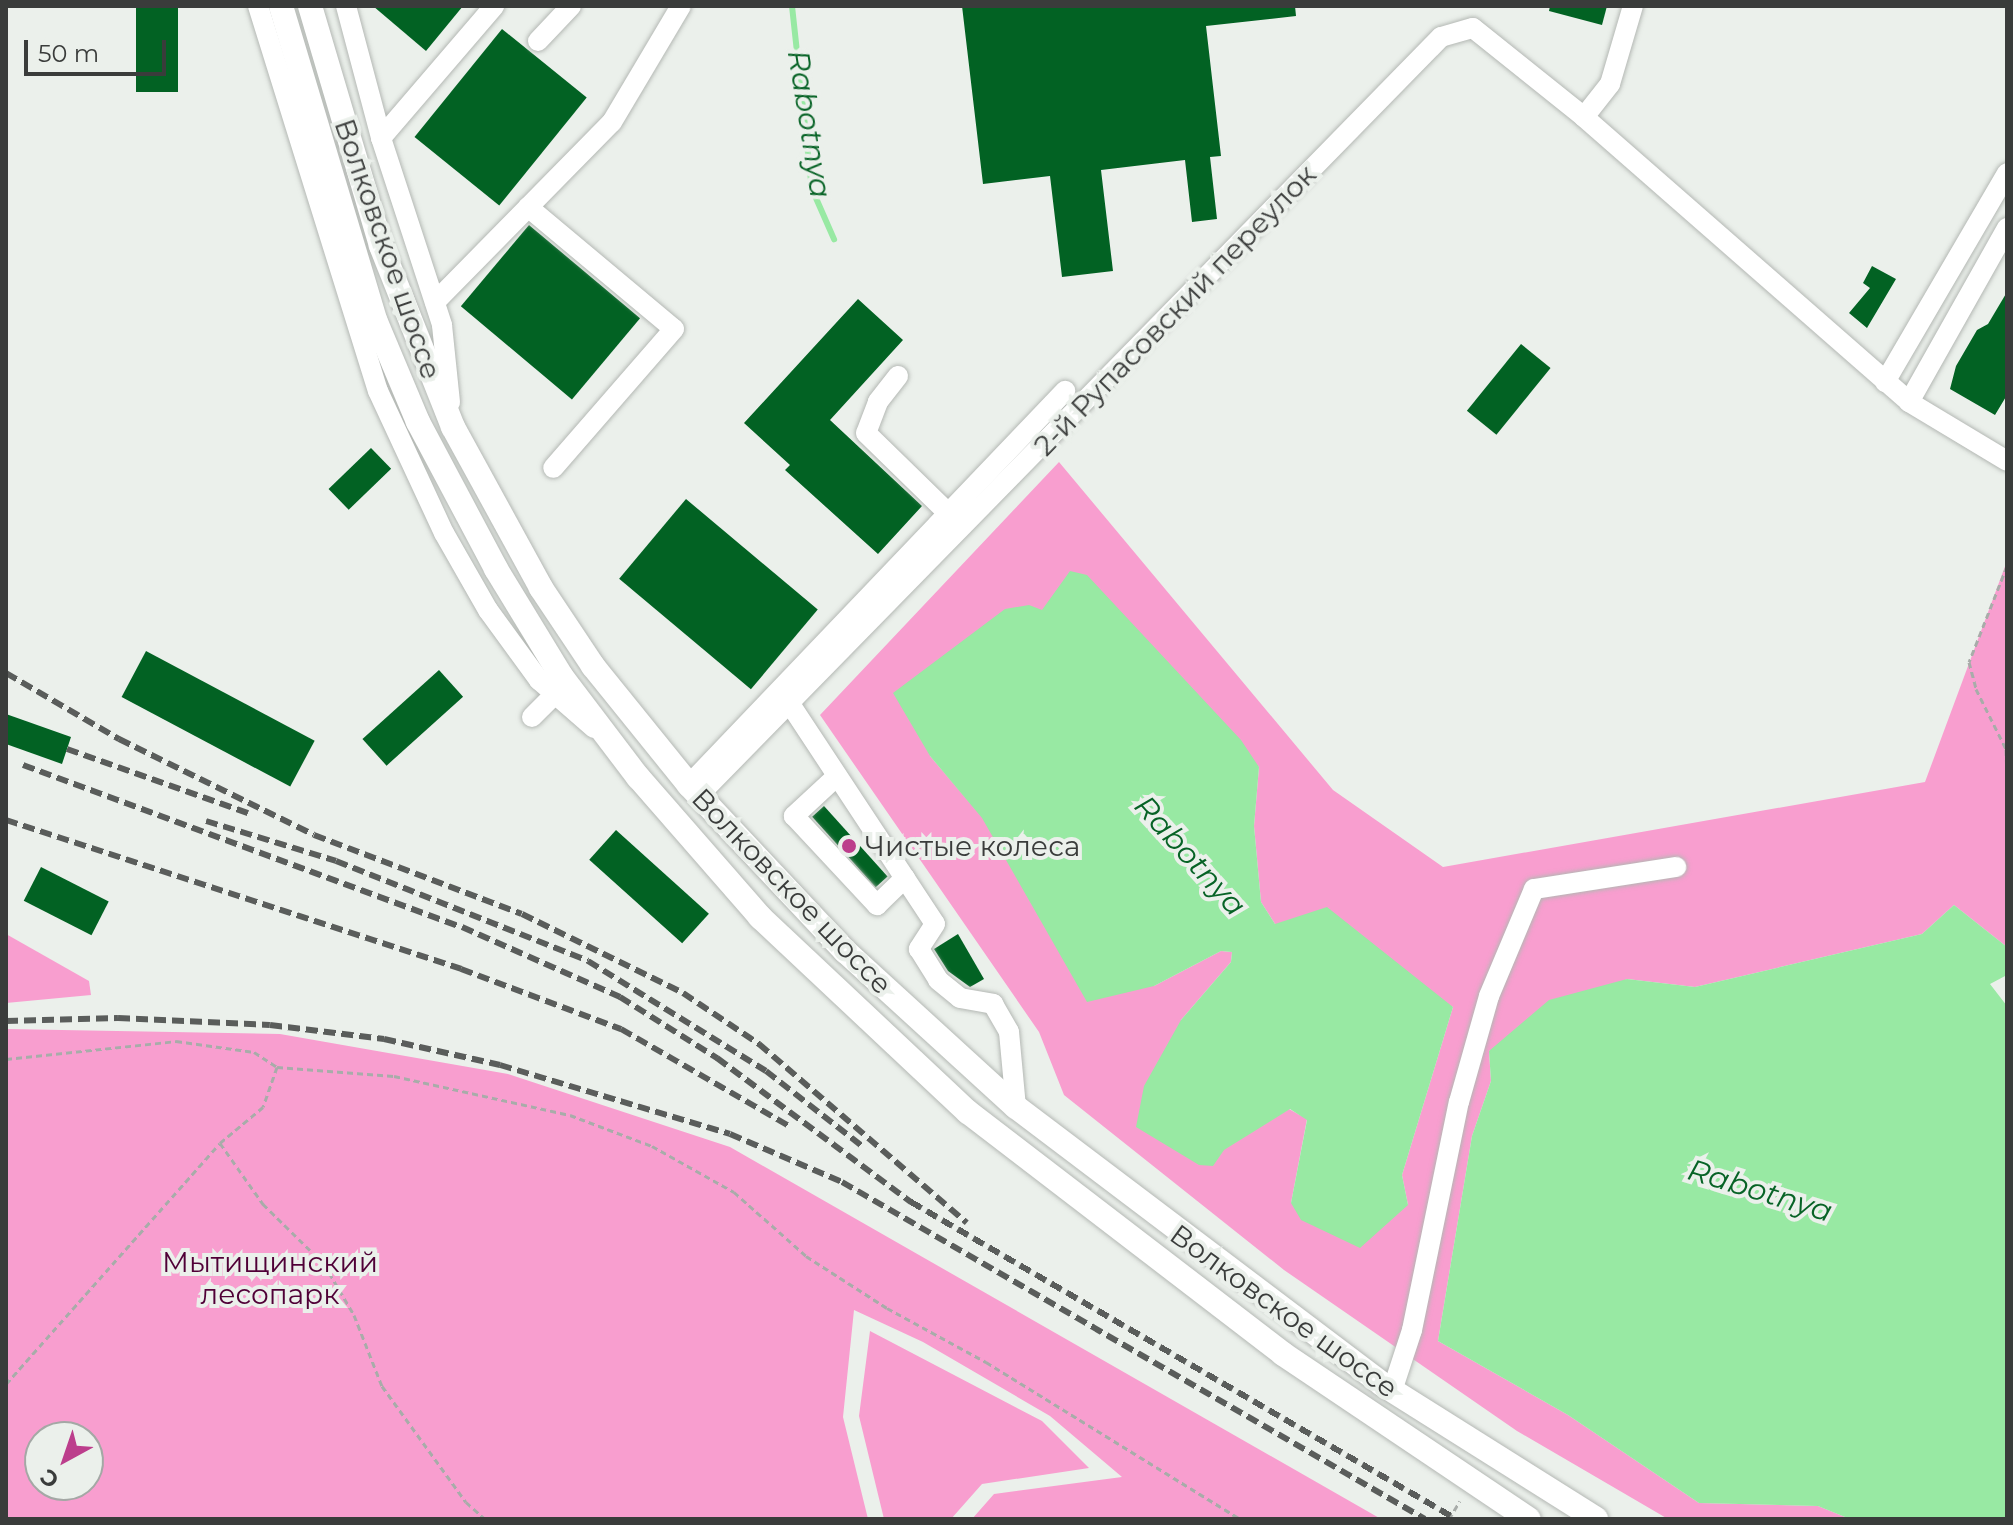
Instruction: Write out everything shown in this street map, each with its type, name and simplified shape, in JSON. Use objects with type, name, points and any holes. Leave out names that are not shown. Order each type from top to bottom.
[{"type":"main road","name":"Волковское шоссе","points":[[281,6],[343,221],[400,380],[560,689],[609,740],[760,917],[968,1112],[1283,1354],[1529,1519]]},
{"type":"main road","name":"Волковское шоссе","points":[[310,6],[381,246],[453,427],[541,588],[593,666],[694,790],[856,962],[1016,1107],[1392,1391],[1596,1519]]},
{"type":"street","points":[[258,6],[378,391],[444,533],[488,610],[560,689],[532,717]]},
{"type":"street","points":[[346,6],[381,138],[435,302],[453,427]]},
{"type":"street","points":[[381,138],[494,6]]},
{"type":"street","points":[[538,41],[571,6]]},
{"type":"street","points":[[435,302],[612,122],[681,6]]},
{"type":"street","points":[[1633,6],[1610,84],[1584,117],[1909,402],[2007,462]]},
{"type":"street","name":"2-й Рупасовский переулок","points":[[694,790],[790,704],[1441,37],[1473,28],[1584,117]]},
{"type":"street","points":[[1885,382],[2007,173]]},
{"type":"street","points":[[528,207],[674,329],[553,468]]},
{"type":"street","points":[[1909,402],[2007,228]]},
{"type":"street","points":[[898,376],[878,402],[866,433],[949,514]]},
{"type":"street","points":[[694,790],[1065,391]]},
{"type":"street","points":[[790,704],[935,924],[919,949],[938,980],[960,998],[993,1004],[1009,1032],[1016,1107]]},
{"type":"street","points":[[837,776],[794,816],[877,905],[905,878]]},
{"type":"street","points":[[1392,1391],[1412,1330],[1472,1057],[1489,996],[1534,889],[1676,867]]},
{"type":"path","points":[[2007,566],[1969,662],[1976,689],[2006,749],[2007,773]]},
{"type":"path","points":[[6,1059],[176,1041],[254,1052],[277,1067],[394,1076],[570,1115],[652,1146],[734,1192],[806,1256],[887,1308],[986,1362],[1240,1519]]},
{"type":"path","points":[[6,1384],[220,1143],[263,1107],[277,1067]]},
{"type":"path","points":[[220,1143],[263,1204],[324,1264],[354,1315],[382,1386],[466,1502],[485,1519]]},
{"type":"path","points":[[1449,1519],[1460,1501]]},
{"type":"green space","points":[[1059,462],[1333,790],[1443,867],[1925,782],[2007,561],[2007,947],[1954,905],[1922,934],[1695,987],[1627,979],[1489,1051],[1491,1081],[1472,1136],[1438,1341],[1568,1415],[1699,1503],[1818,1506],[1850,1519],[1668,1519],[1517,1431],[1284,1270],[1064,1095],[1039,1032],[820,715]],"holes":[[[1029,606],[1259,767],[1254,826],[1261,902],[1275,924],[1453,1007],[1402,1175],[1408,1205],[1291,1203],[1307,1119],[1289,1109],[1223,1150],[1181,1020],[1231,962],[1232,952],[1221,951],[1154,986],[982,817],[930,756]]]},
{"type":"green space","points":[[6,934],[89,981],[91,995],[6,1003]]},
{"type":"green space","name":"Мытищинский лесопарк","points":[[6,1029],[280,1034],[508,1074],[730,1147],[1381,1519],[972,1519],[994,1494],[1122,1477],[1050,1416],[923,1342],[854,1310],[843,1417],[868,1519],[6,1519]]},
{"type":"green space","points":[[870,1331],[1042,1421],[1089,1468],[982,1484],[951,1519],[884,1519],[859,1416]]},
{"type":"water","points":[[1070,571],[1087,575],[1241,740],[1259,767],[1254,826],[1261,902],[1275,924],[1327,907],[1453,1007],[1402,1175],[1408,1205],[1360,1248],[1301,1220],[1291,1203],[1307,1120],[1290,1109],[1224,1150],[1213,1166],[1199,1165],[1136,1127],[1144,1086],[1181,1020],[1231,962],[1232,952],[1221,951],[1154,986],[1087,1002],[982,818],[930,756],[893,693],[1005,609],[1029,605],[1042,610]]},
{"type":"water","points":[[1954,905],[2007,947],[2007,975],[1990,984],[2007,1006],[2007,1519],[1850,1519],[1818,1506],[1699,1503],[1568,1415],[1438,1341],[1472,1136],[1491,1081],[1489,1051],[1549,1000],[1627,979],[1695,987],[1922,934]]},
{"type":"building","points":[[136,6],[178,6],[178,92],[136,92]]},
{"type":"building","points":[[373,6],[463,6],[426,51]]},
{"type":"building","points":[[962,6],[1295,6],[1296,16],[1206,26],[1221,156],[1210,157],[1217,219],[1192,222],[1185,160],[1101,170],[1113,271],[1062,277],[1050,176],[983,184]]},
{"type":"building","points":[[1550,6],[1607,6],[1602,25],[1549,11]]},
{"type":"building","points":[[502,29],[587,98],[499,206],[415,137]]},
{"type":"building","points":[[529,225],[640,318],[572,399],[461,306]]},
{"type":"building","points":[[1872,266],[1896,279],[1867,328],[1849,313],[1870,288],[1863,283]]},
{"type":"building","points":[[2007,292],[2007,395],[1995,415],[1950,389],[1956,366],[1977,330],[1988,324]]},
{"type":"building","points":[[858,299],[903,340],[830,420],[922,506],[878,554],[785,470],[790,465],[744,423]]},
{"type":"building","points":[[1521,344],[1551,368],[1496,435],[1467,411]]},
{"type":"building","points":[[371,448],[391,469],[349,510],[329,489]]},
{"type":"building","points":[[686,499],[818,610],[751,689],[619,579]]},
{"type":"building","points":[[146,651],[315,741],[290,787],[122,697]]},
{"type":"building","points":[[439,670],[463,697],[387,766],[362,739]]},
{"type":"building","points":[[6,714],[71,737],[62,764],[6,744]]},
{"type":"building","name":"Чистые колеса","points":[[824,806],[888,877],[876,887],[812,817]]},
{"type":"building","points":[[616,830],[709,914],[682,943],[589,860]]},
{"type":"building","points":[[41,867],[109,902],[91,935],[24,901]]},
{"type":"building","points":[[958,934],[984,979],[970,987],[948,971],[934,949]]},
{"type":"waterway","name":"Rabotnya","points":[[792,6],[812,189],[834,239]]},
{"type":"railway","points":[[6,673],[119,739],[314,835],[522,914],[683,993],[759,1044],[967,1223]]},
{"type":"railway","points":[[67,749],[248,813]]},
{"type":"railway","points":[[23,765],[462,927],[620,997],[717,1058],[911,1202],[1456,1519]]},
{"type":"railway","points":[[6,820],[461,969],[621,1029],[789,1126]]},
{"type":"railway","points":[[206,821],[336,861],[588,961],[766,1071],[862,1146]]},
{"type":"railway","points":[[6,1021],[118,1018],[270,1025],[384,1039],[500,1065],[730,1134],[842,1182],[1425,1519]]},
{"type":"place","name":"Чистые колеса","points":[[849,846]]}]
